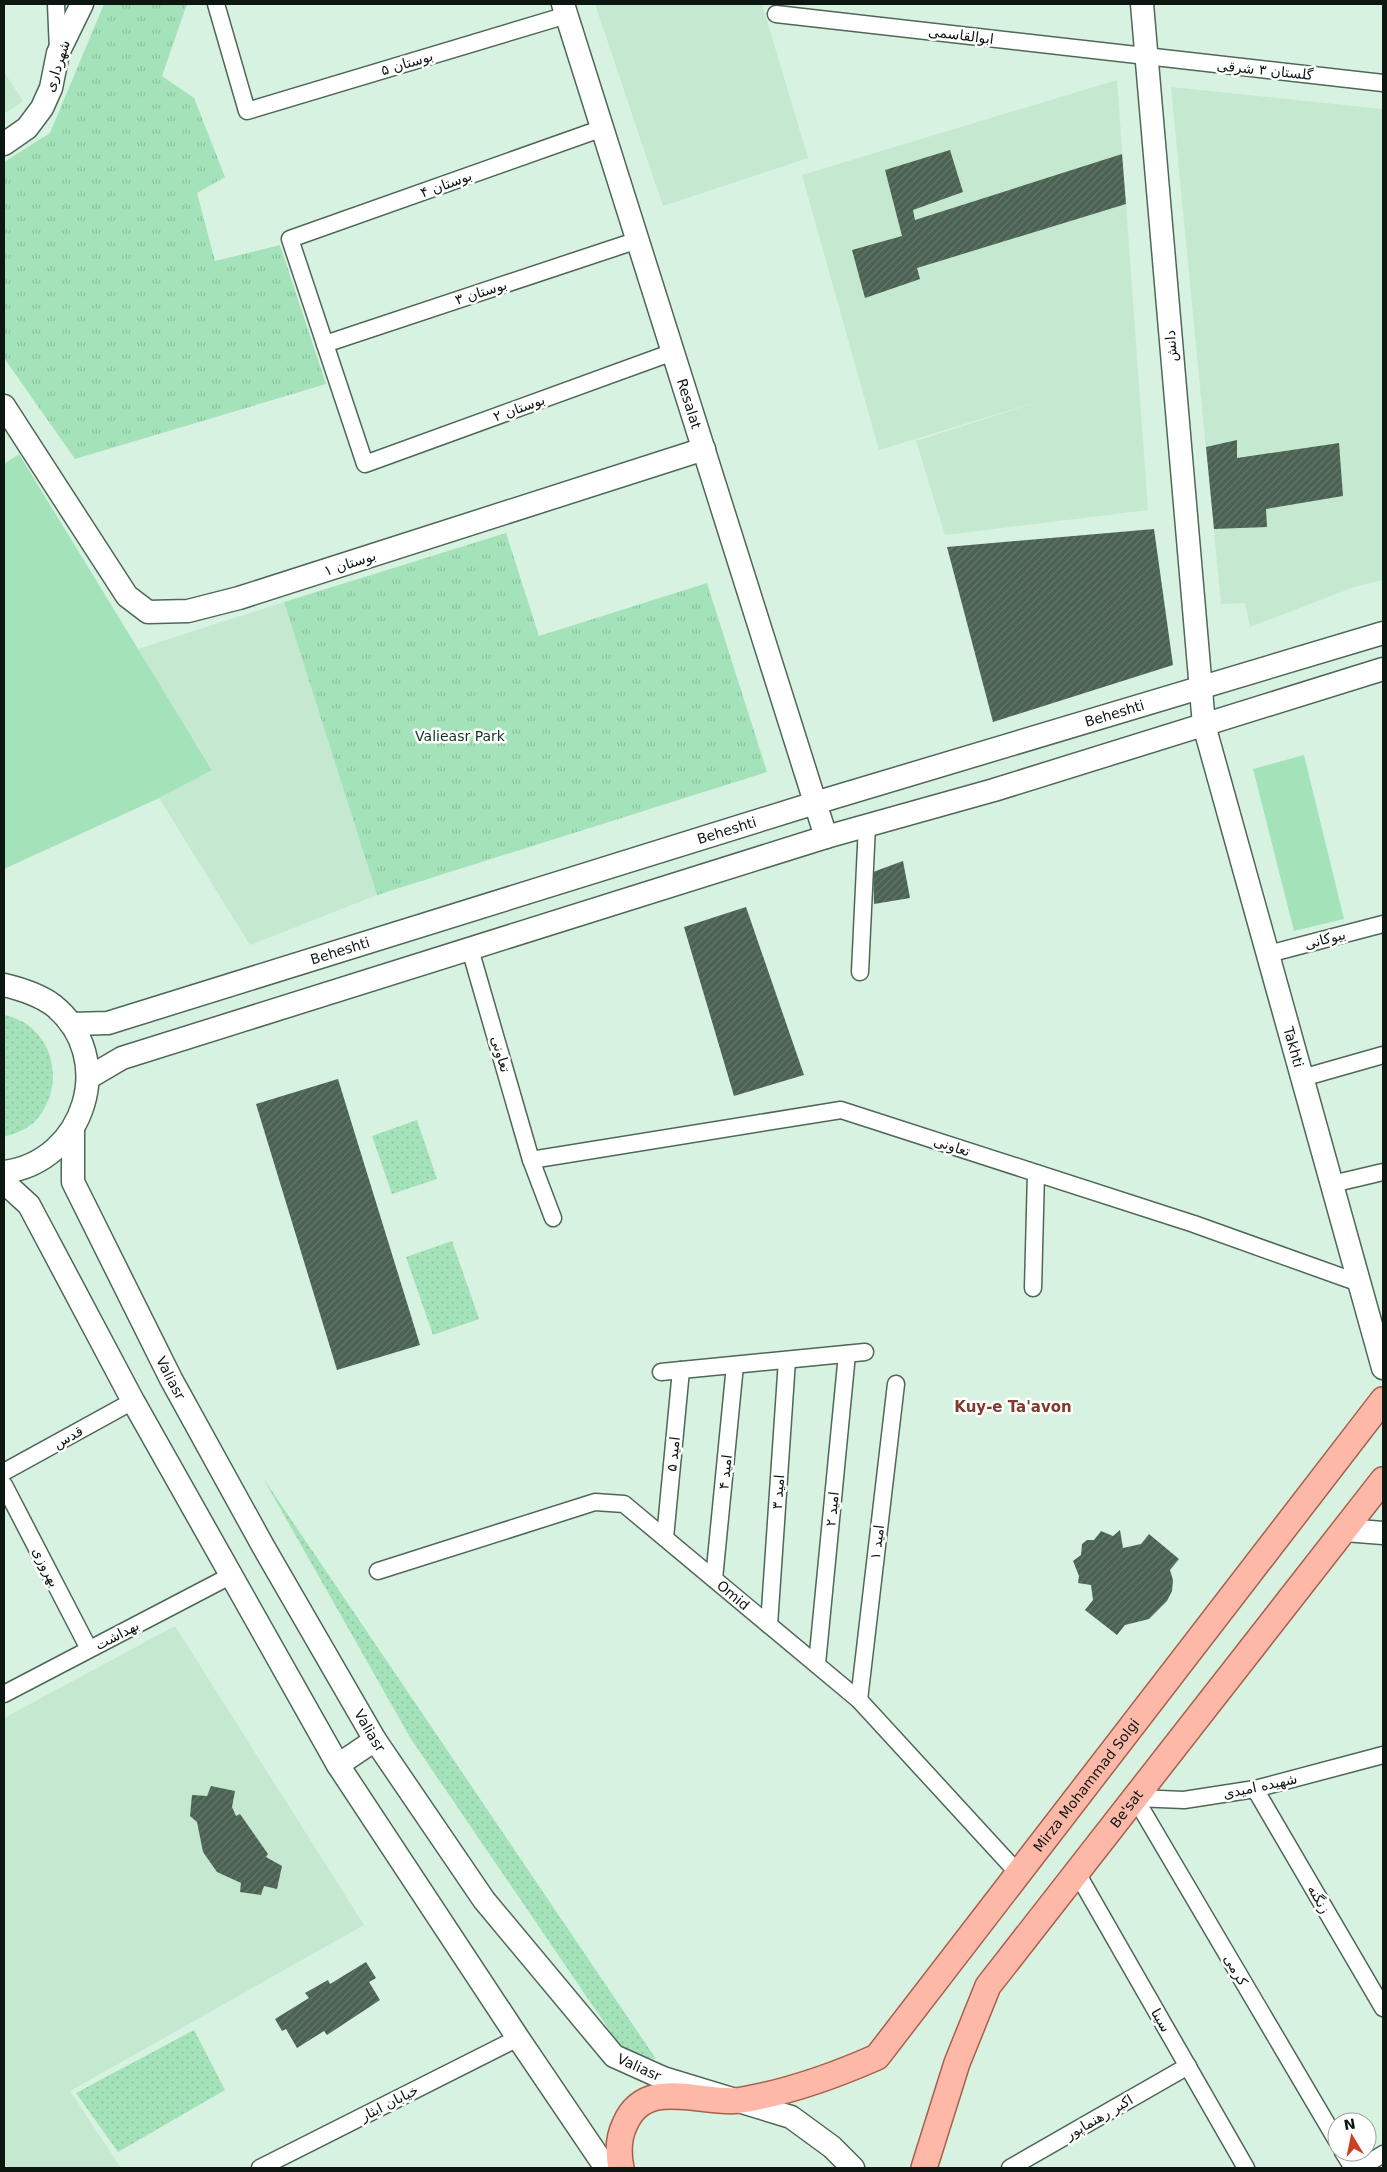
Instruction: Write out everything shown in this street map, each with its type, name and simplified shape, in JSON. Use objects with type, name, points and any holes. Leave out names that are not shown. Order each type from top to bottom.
[{"type":"main road","name":"شهرداری","points":[[4,144],[27,128],[42,108],[50,88],[58,53],[82,4]]},
{"type":"main road","name":"دانش","points":[[1142,4],[1204,725]]},
{"type":"main road","name":"Resalat","points":[[565,9],[826,837]]},
{"type":"main road","name":"بوستان ۱","points":[[4,406],[126,596],[148,612],[188,611],[239,598],[704,449]]},
{"type":"main road","name":"Beheshti","points":[[71,1024],[108,1023],[815,803],[1383,633]]},
{"type":"main road","points":[[88,1078],[122,1058],[826,837],[994,790],[1383,669]]},
{"type":"main road","name":"Takhti","points":[[1204,725],[1383,1368]]},
{"type":"main road","points":[[4,985],[30,992],[53,1005],[71,1024],[84,1050],[88,1078],[84,1105],[73,1130],[58,1147],[38,1162],[18,1170],[4,1172]]},
{"type":"main road","name":"Valiasr","points":[[73,1130],[73,1182],[171,1379],[263,1546],[376,1740],[484,1900],[614,2056],[663,2078],[791,2117],[832,2147],[853,2168]]},
{"type":"main road","points":[[4,1182],[29,1204],[133,1401],[338,1765],[606,2168]]},
{"type":"main road","name":"Mirza Mohammad Solgi","points":[[621,2168],[619,2158],[620,2133],[631,2110],[651,2098],[677,2096],[740,2100],[833,2077],[876,2057],[1383,1400]]},
{"type":"main road","name":"Be'sat","points":[[924,2168],[957,2063],[988,1986],[1383,1480]]},
{"type":"main road","points":[[1345,1530],[1383,1533]]},
{"type":"main road","points":[[338,1765],[376,1740]]},
{"type":"street","points":[[56,4],[58,53]]},
{"type":"street","name":"بوستان ۵","points":[[216,4],[247,111],[565,9]]},
{"type":"street","name":"ابوالقاسمی","points":[[776,14],[1146,57]]},
{"type":"street","name":"گلستان ۳ شرقی","points":[[1146,57],[1383,83]]},
{"type":"street","name":"بوستان ۴","points":[[325,344],[290,239],[603,128]]},
{"type":"street","name":"بوستان ۳","points":[[325,344],[638,240]]},
{"type":"street","name":"بوستان ۲","points":[[325,344],[365,464],[673,352]]},
{"type":"street","points":[[860,972],[867,825]]},
{"type":"street","name":"بیوکانی","points":[[1268,954],[1383,924]]},
{"type":"street","name":"تعاونی","points":[[470,949],[532,1160],[553,1218]]},
{"type":"street","points":[[1302,1078],[1383,1055]]},
{"type":"street","name":"تعاونی","points":[[532,1160],[841,1110],[1194,1224],[1360,1283]]},
{"type":"street","points":[[1332,1184],[1383,1172]]},
{"type":"street","points":[[1033,1288],[1036,1173]]},
{"type":"street","points":[[661,1372],[865,1352]]},
{"type":"street","name":"امید ۲","points":[[817,1664],[847,1354]]},
{"type":"street","name":"امید ۳","points":[[769,1625],[787,1360]]},
{"type":"street","name":"امید ۴","points":[[714,1579],[735,1365]]},
{"type":"street","name":"امید ۵","points":[[665,1538],[681,1370]]},
{"type":"street","name":"امید ۱","points":[[859,1700],[896,1384]]},
{"type":"street","name":"قدس","points":[[4,1472],[133,1401]]},
{"type":"street","name":"بهروزی","points":[[4,1485],[89,1649]]},
{"type":"street","name":"Omid","points":[[378,1571],[595,1502],[624,1504],[859,1700],[1018,1873]]},
{"type":"street","name":"بهداشت","points":[[4,1694],[230,1576]]},
{"type":"street","name":"شهیده امیدی","points":[[1135,1798],[1184,1800],[1255,1789],[1383,1755]]},
{"type":"street","name":"زنگنه","points":[[1255,1789],[1383,2008]]},
{"type":"street","name":"کرمی","points":[[1135,1798],[1327,2125]]},
{"type":"street","name":"سینا","points":[[1077,1873],[1246,2168]]},
{"type":"street","name":"خیابان ایثار","points":[[260,2168],[518,2038]]},
{"type":"street","name":"اکبر رهنماپور","points":[[1010,2168],[1188,2066]]},
{"type":"street","points":[[1360,2168],[1383,2154]]},
{"type":"shaded area","points":[[595,4],[762,4],[808,158],[663,206]]},
{"type":"shaded area","points":[[4,72],[23,101],[4,114]]},
{"type":"shaded area","points":[[1117,80],[1148,510],[945,535],[916,441],[1057,396],[879,450],[802,175]]},
{"type":"shaded area","points":[[1171,87],[1383,109],[1383,580],[1354,587],[1250,627],[1245,603],[1221,604]]},
{"type":"shaded area","points":[[284,602],[377,895],[250,945],[159,798],[212,769],[138,649]]},
{"type":"shaded area","points":[[175,1626],[364,1925],[70,2091],[121,2168],[4,2168],[4,1718]]},
{"type":"green space","points":[[104,4],[187,4],[162,76],[194,98],[225,177],[197,193],[215,261],[280,245],[326,384],[75,459],[4,358],[4,162],[50,133]]},
{"type":"green space","points":[[19,454],[212,770],[159,798],[4,869],[4,464]]},
{"type":"green space","name":"Valieasr Park","points":[[506,533],[539,636],[707,583],[767,772],[377,895],[284,602]]},
{"type":"green space","points":[[1304,755],[1344,919],[1294,931],[1253,769]]},
{"type":"green space","points":[[4,1015],[20,1021],[34,1030],[44,1042],[50,1057],[53,1073],[52,1089],[46,1105],[37,1119],[26,1128],[4,1137]]},
{"type":"green space","points":[[417,1120],[437,1179],[392,1194],[372,1136]]},
{"type":"green space","points":[[452,1241],[479,1319],[433,1335],[406,1257]]},
{"type":"green space","points":[[263,1478],[656,2059],[627,2056],[411,1739]]},
{"type":"green space","points":[[194,2030],[225,2090],[118,2152],[76,2093]]},
{"type":"building","points":[[950,150],[963,192],[913,210],[915,220],[1122,154],[1126,204],[917,268],[920,279],[865,298],[852,250],[902,236],[885,170]]},
{"type":"building","points":[[1237,440],[1237,458],[1339,443],[1343,496],[1266,509],[1267,527],[1214,529],[1206,447]]},
{"type":"building","points":[[1154,529],[1173,665],[993,722],[947,547]]},
{"type":"building","points":[[903,861],[910,898],[874,904],[873,872]]},
{"type":"building","points":[[746,907],[804,1075],[734,1096],[684,927]]},
{"type":"building","points":[[338,1079],[420,1345],[337,1370],[256,1104]]},
{"type":"building","points":[[1120,1530],[1123,1548],[1141,1544],[1149,1534],[1179,1559],[1170,1570],[1173,1580],[1172,1591],[1167,1601],[1149,1619],[1125,1625],[1117,1635],[1085,1610],[1093,1600],[1091,1585],[1078,1583],[1079,1576],[1073,1561],[1081,1555],[1082,1544],[1087,1540],[1094,1540],[1101,1531],[1113,1536]]},
{"type":"building","points":[[211,1786],[235,1791],[232,1807],[236,1816],[240,1814],[268,1854],[266,1857],[282,1866],[277,1889],[264,1886],[261,1895],[240,1892],[241,1883],[217,1872],[203,1852],[197,1822],[190,1816],[192,1795],[207,1796]]},
{"type":"building","points":[[366,1962],[376,1978],[369,1982],[380,2000],[327,2035],[324,2031],[297,2048],[286,2029],[282,2031],[275,2019],[309,1998],[305,1993],[328,1980],[330,1984]]},
{"type":"district","name":"Kuy-e Ta'avon","points":[[1013,1407]]}]
